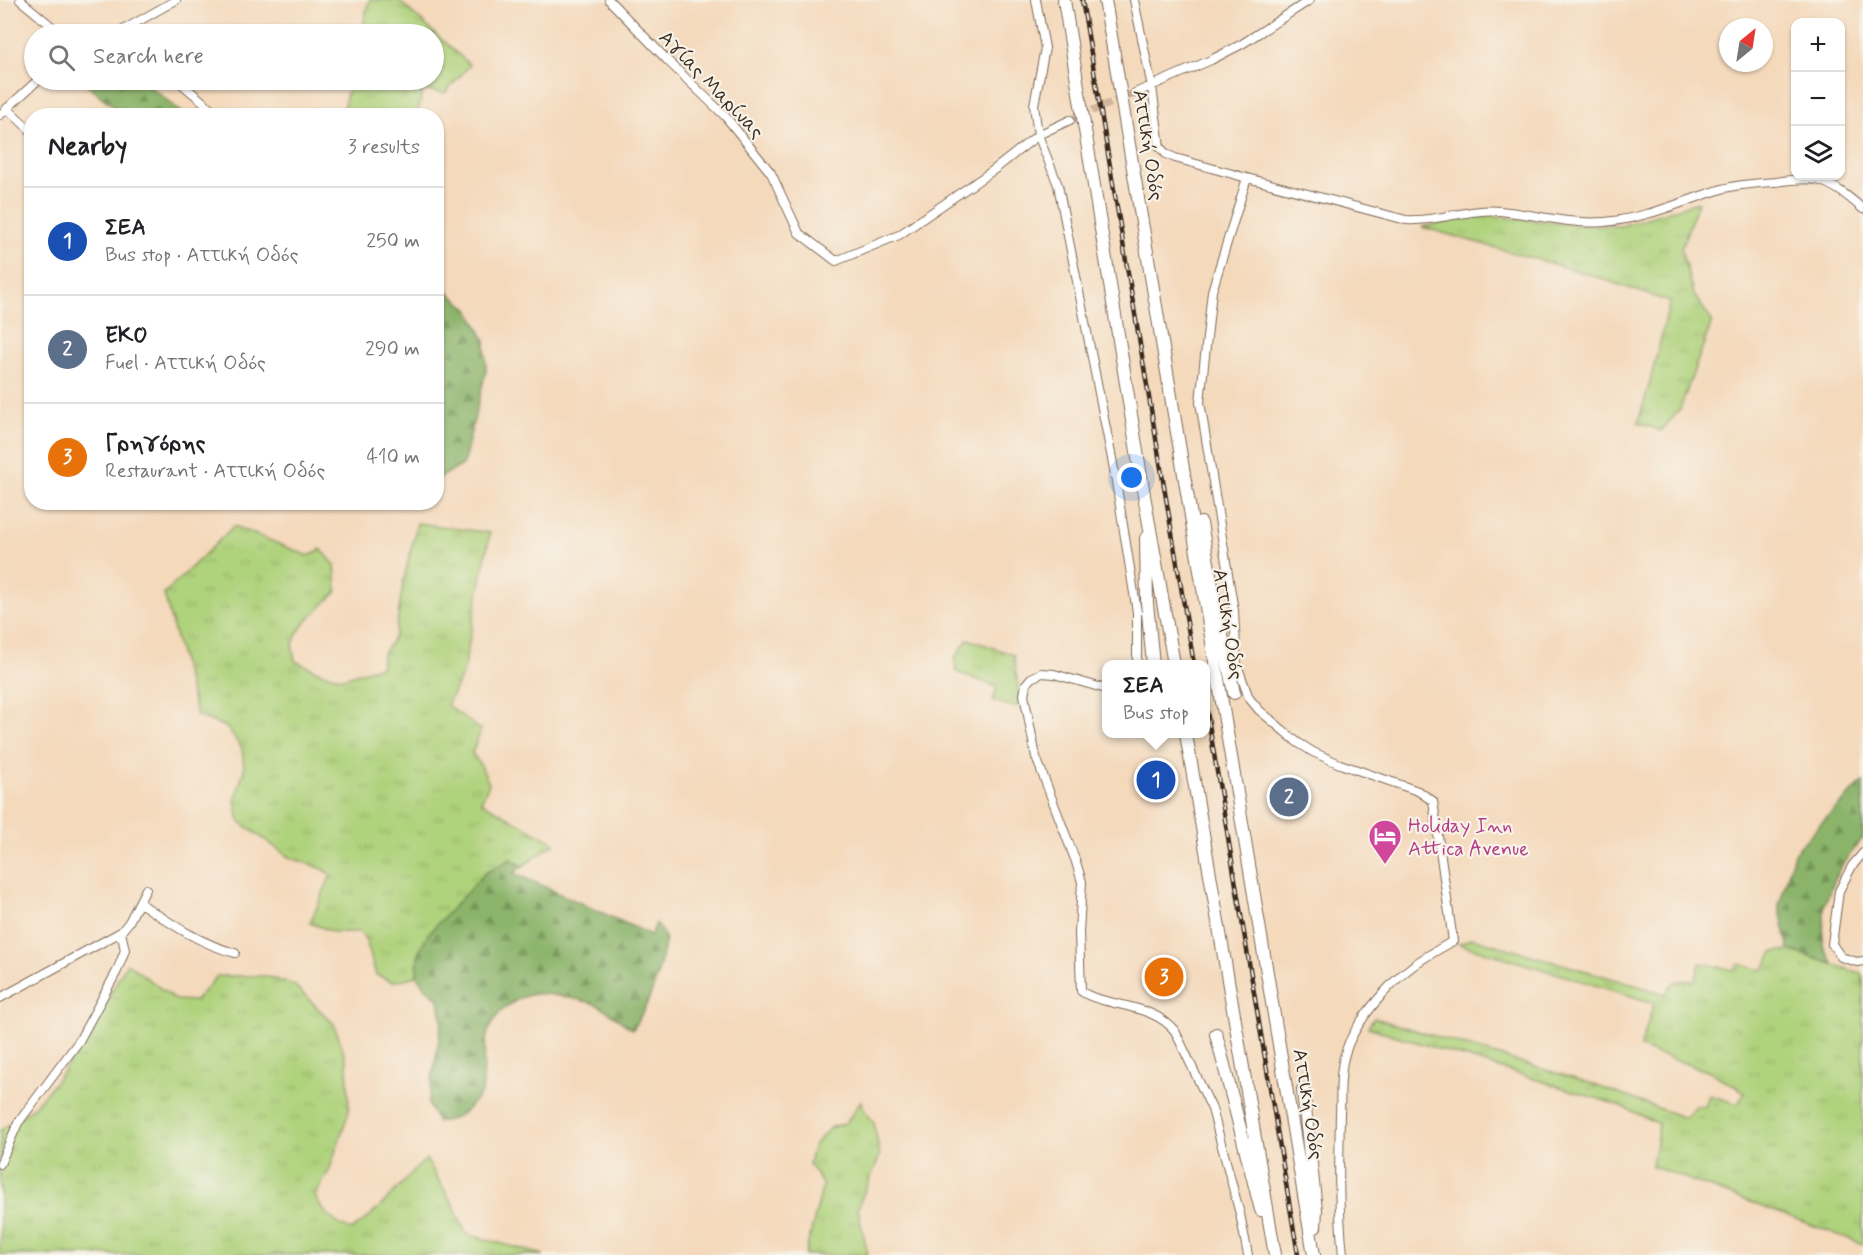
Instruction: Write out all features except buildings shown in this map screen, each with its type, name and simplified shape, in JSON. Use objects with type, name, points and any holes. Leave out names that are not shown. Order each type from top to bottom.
[{"type":"highway","points":[[1064,0],[1145,501],[1173,660]]},
{"type":"highway","name":"Αττική Οδός","points":[[1105,0],[1314,1252]]},
{"type":"highway","points":[[1172,398],[1191,462],[1214,597],[1234,693]]},
{"type":"highway","points":[[1145,501],[1147,603],[1153,660]]},
{"type":"highway","points":[[1187,738],[1275,1254]]},
{"type":"highway","points":[[1216,1034],[1257,1198],[1275,1254]]},
{"type":"highway","points":[[1303,1090],[1316,1210],[1314,1252]]},
{"type":"street","points":[[20,0],[49,24]]},
{"type":"street","points":[[137,24],[176,0]]},
{"type":"street","name":"Αγίας Μαρίνας","points":[[609,0],[725,116],[771,173],[799,233],[836,261],[899,235],[995,169],[1038,135]]},
{"type":"street","points":[[1036,0],[1045,48],[1034,105],[1038,135],[1058,185],[1114,469],[1137,612],[1137,660]]},
{"type":"street","points":[[1134,0],[1152,87],[1158,142],[1163,151],[1175,158],[1406,220],[1425,221],[1483,211],[1501,211],[1563,221],[1624,220],[1725,188],[1798,180],[1817,180],[1842,192],[1863,208]]},
{"type":"street","points":[[1135,93],[1242,44],[1310,0]]},
{"type":"street","points":[[24,126],[3,112],[27,90]]},
{"type":"street","points":[[189,90],[210,108]]},
{"type":"street","points":[[1038,135],[1070,120]]},
{"type":"street","points":[[1247,178],[1212,291],[1200,402],[1234,611],[1237,665],[1249,698],[1259,711],[1297,742],[1313,752],[1418,791],[1433,801],[1453,941],[1401,976],[1362,1020],[1345,1054],[1341,1078],[1339,1139],[1343,1255]]},
{"type":"street","points":[[1102,688],[1054,674],[1042,673],[1031,678],[1026,684],[1024,695],[1036,757],[1082,882],[1079,932],[1081,991],[1156,1015],[1167,1021],[1175,1032],[1212,1109],[1240,1214],[1248,1255]]},
{"type":"street","points":[[1863,853],[1852,866],[1839,891],[1832,944],[1841,957],[1857,962],[1863,961]]},
{"type":"street","points":[[0,998],[121,932],[140,903],[146,889]]},
{"type":"street","points":[[140,903],[207,944],[235,953]]},
{"type":"street","points":[[0,1164],[18,1123],[79,1041],[117,971],[125,950],[121,932]]},
{"type":"green space","points":[[369,0],[398,0],[425,24],[363,24]]},
{"type":"green space","points":[[444,42],[470,65],[445,93],[423,90],[444,90]]},
{"type":"green space","points":[[93,90],[154,90],[176,108],[116,108]]},
{"type":"green space","points":[[348,90],[423,90],[419,108],[344,108]]},
{"type":"green space","points":[[1698,202],[1681,249],[1693,293],[1712,321],[1680,409],[1661,431],[1638,422],[1670,302],[1588,274],[1422,227],[1482,215],[1576,225],[1621,226]]},
{"type":"green space","points":[[444,289],[469,310],[485,340],[486,371],[463,465],[444,475]]},
{"type":"green space","points":[[417,523],[490,533],[463,673],[447,705],[481,730],[472,753],[489,784],[481,802],[555,843],[523,866],[511,859],[485,873],[418,954],[417,976],[393,982],[376,975],[366,940],[359,932],[334,932],[310,923],[331,875],[323,869],[289,857],[239,821],[235,801],[244,769],[242,748],[226,727],[197,716],[164,594],[234,526],[309,556],[321,549],[335,565],[337,591],[304,624],[295,639],[293,651],[295,661],[322,673],[343,678],[382,666],[382,655],[395,636],[403,584]]},
{"type":"green space","points":[[968,639],[1014,655],[1019,705],[1014,707],[993,701],[997,687],[956,672],[955,658]]},
{"type":"green space","points":[[1863,782],[1863,838],[1840,867],[1824,906],[1823,946],[1833,964],[1789,950],[1779,906],[1794,853]]},
{"type":"green space","points":[[511,859],[523,866],[514,873],[651,935],[656,923],[666,939],[657,975],[650,996],[633,1029],[595,1004],[583,1001],[541,994],[528,995],[514,1002],[495,1018],[488,1032],[482,1092],[468,1108],[457,1116],[437,1122],[428,1104],[442,1021],[439,1000],[417,976],[418,954],[428,934],[485,873]]},
{"type":"green space","points":[[1472,938],[1666,994],[1677,981],[1695,981],[1700,963],[1734,970],[1738,964],[1763,970],[1773,952],[1789,950],[1863,974],[1863,1244],[1652,1166],[1659,1124],[1621,1106],[1368,1027],[1374,1018],[1589,1083],[1685,1118],[1696,1106],[1705,1107],[1709,1095],[1738,1104],[1745,1092],[1710,1072],[1640,1048],[1654,1003],[1459,944]]},
{"type":"green space","points":[[127,963],[176,1000],[195,1001],[217,976],[265,976],[294,985],[334,1024],[347,1062],[349,1111],[329,1171],[315,1196],[325,1213],[334,1221],[352,1230],[381,1205],[426,1159],[453,1204],[466,1234],[544,1255],[0,1255],[0,1130],[31,1109],[60,1076]]},
{"type":"green space","points":[[861,1101],[862,1107],[874,1123],[880,1156],[858,1210],[868,1255],[805,1255],[823,1185],[809,1164],[814,1145],[830,1128],[846,1123]]},
{"type":"tunnel","points":[[1070,120],[1135,93]]},
{"type":"railway","points":[[1082,0],[1193,660]]},
{"type":"railway","points":[[1210,730],[1298,1255]]},
{"type":"place","name":"ΣΕΑ","points":[[1156,780]]},
{"type":"place","name":"EKO","points":[[1289,797]]},
{"type":"place","name":"Holiday Inn Attica Avenue","points":[[1385,865]]},
{"type":"place","name":"Γρηγόρης","points":[[1164,977]]}]
